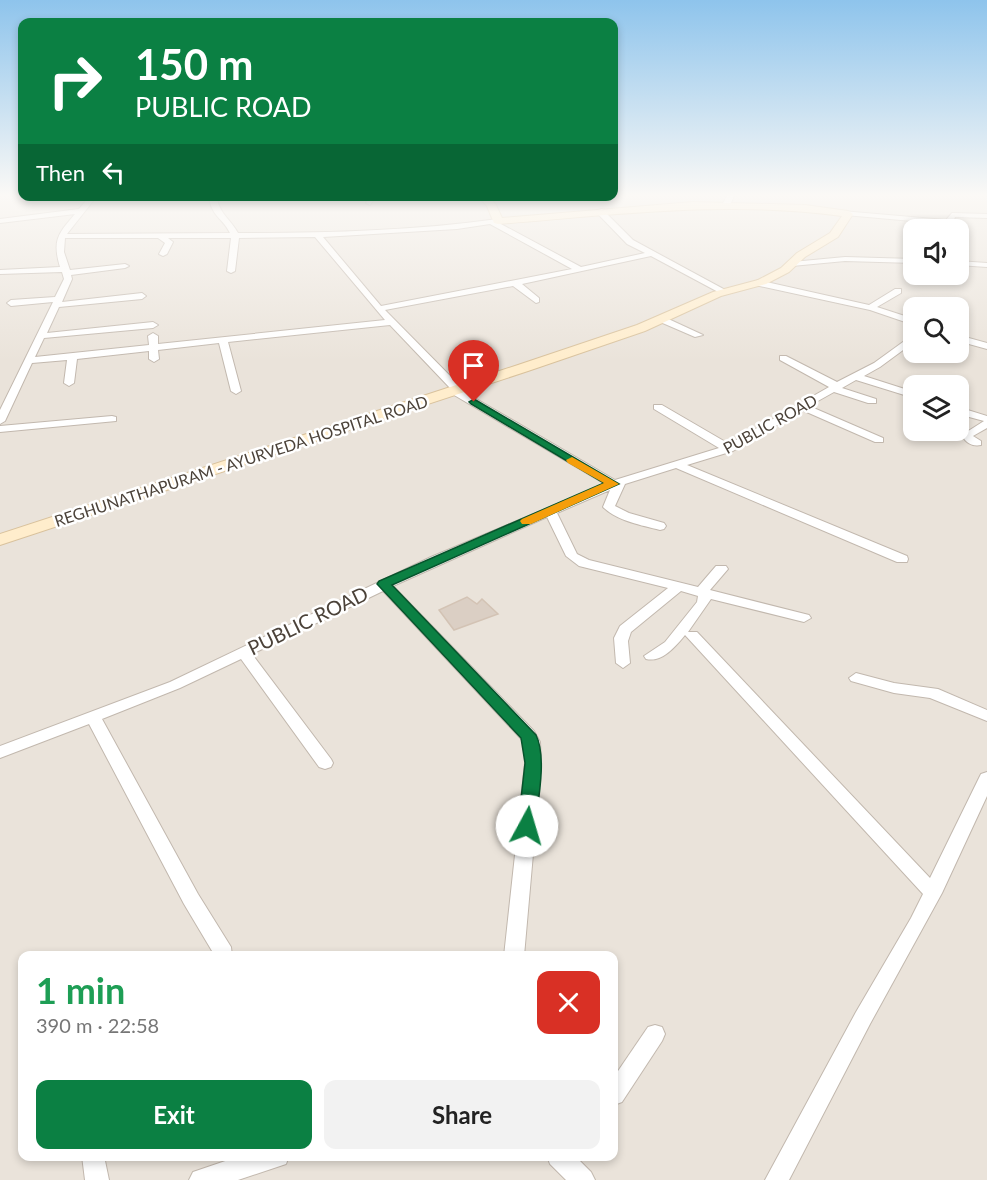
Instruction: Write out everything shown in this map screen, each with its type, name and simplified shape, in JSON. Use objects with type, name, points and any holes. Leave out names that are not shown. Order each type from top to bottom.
[{"type":"main road","name":"REGHUNATHAPURAM - AYURVEDA HOSPITAL ROAD","points":[[0,540],[523,368],[661,320],[725,292],[758,284],[792,264],[807,251]]},
{"type":"street","points":[[0,421],[68,279],[60,251]]},
{"type":"street","points":[[231,272],[234,251]]},
{"type":"street","points":[[330,251],[379,309],[455,389],[617,482],[609,507],[625,516],[660,526]]},
{"type":"street","points":[[547,251],[580,270]]},
{"type":"street","points":[[645,251],[725,292]]},
{"type":"street","points":[[379,309],[650,254]]},
{"type":"street","points":[[792,264],[845,259],[903,261]]},
{"type":"street","points":[[969,264],[987,265]]},
{"type":"street","points":[[0,272],[67,271],[125,266]]},
{"type":"street","points":[[514,282],[536,300]]},
{"type":"street","points":[[758,284],[869,308],[903,319]]},
{"type":"street","points":[[869,308],[898,291]]},
{"type":"street","points":[[11,303],[142,296]]},
{"type":"street","points":[[661,320],[698,335]]},
{"type":"street","points":[[28,361],[153,354],[208,339],[224,342],[393,322]]},
{"type":"street","points":[[40,336],[153,325]]},
{"type":"street","points":[[153,336],[153,354]]},
{"type":"street","points":[[969,341],[987,346]]},
{"type":"street","points":[[224,342],[237,391]]},
{"type":"street","name":"PUBLIC ROAD","points":[[0,752],[176,685],[384,584],[617,482],[729,449],[801,405],[856,377],[903,345]]},
{"type":"street","points":[[69,383],[72,358]]},
{"type":"street","points":[[783,358],[860,401]]},
{"type":"street","points":[[856,377],[903,392]]},
{"type":"street","points":[[835,389],[872,401]]},
{"type":"street","points":[[801,405],[879,440]]},
{"type":"street","points":[[658,407],[729,449]]},
{"type":"street","points":[[969,413],[987,419]]},
{"type":"street","points":[[0,429],[111,419]]},
{"type":"street","points":[[977,443],[969,439],[967,435],[987,424]]},
{"type":"street","points":[[675,464],[902,559]]},
{"type":"street","points":[[550,512],[562,539],[577,560],[804,618]]},
{"type":"street","points":[[651,656],[670,645],[704,602],[703,592],[721,569]]},
{"type":"street","points":[[384,584],[528,735],[532,742],[533,763],[514,951]]},
{"type":"street","points":[[623,663],[621,643],[625,630],[668,598],[678,586]]},
{"type":"street","points":[[692,635],[933,893]]},
{"type":"street","points":[[243,652],[325,763]]},
{"type":"street","points":[[856,678],[894,688],[933,693],[987,716]]},
{"type":"street","points":[[94,718],[191,898],[223,951]]},
{"type":"street","points":[[777,1180],[933,893],[984,788]]},
{"type":"street","points":[[618,1089],[656,1034]]},
{"type":"street","points":[[94,1161],[98,1180]]},
{"type":"street","points":[[201,1180],[264,1161]]},
{"type":"street","points":[[564,1161],[584,1180]]},
{"type":"shaded area","points":[[0,251],[903,251],[903,285],[969,285],[969,251],[987,251],[987,1180],[0,1180]]},
{"type":"building","points":[[467,597],[477,604],[482,599],[498,614],[454,630],[439,610]]},
{"type":"slow traffic","points":[[526,521],[614,484],[572,460]]},
{"type":"route","points":[[474,402],[614,484],[384,584],[528,735],[532,742],[533,763],[527,826]]}]
